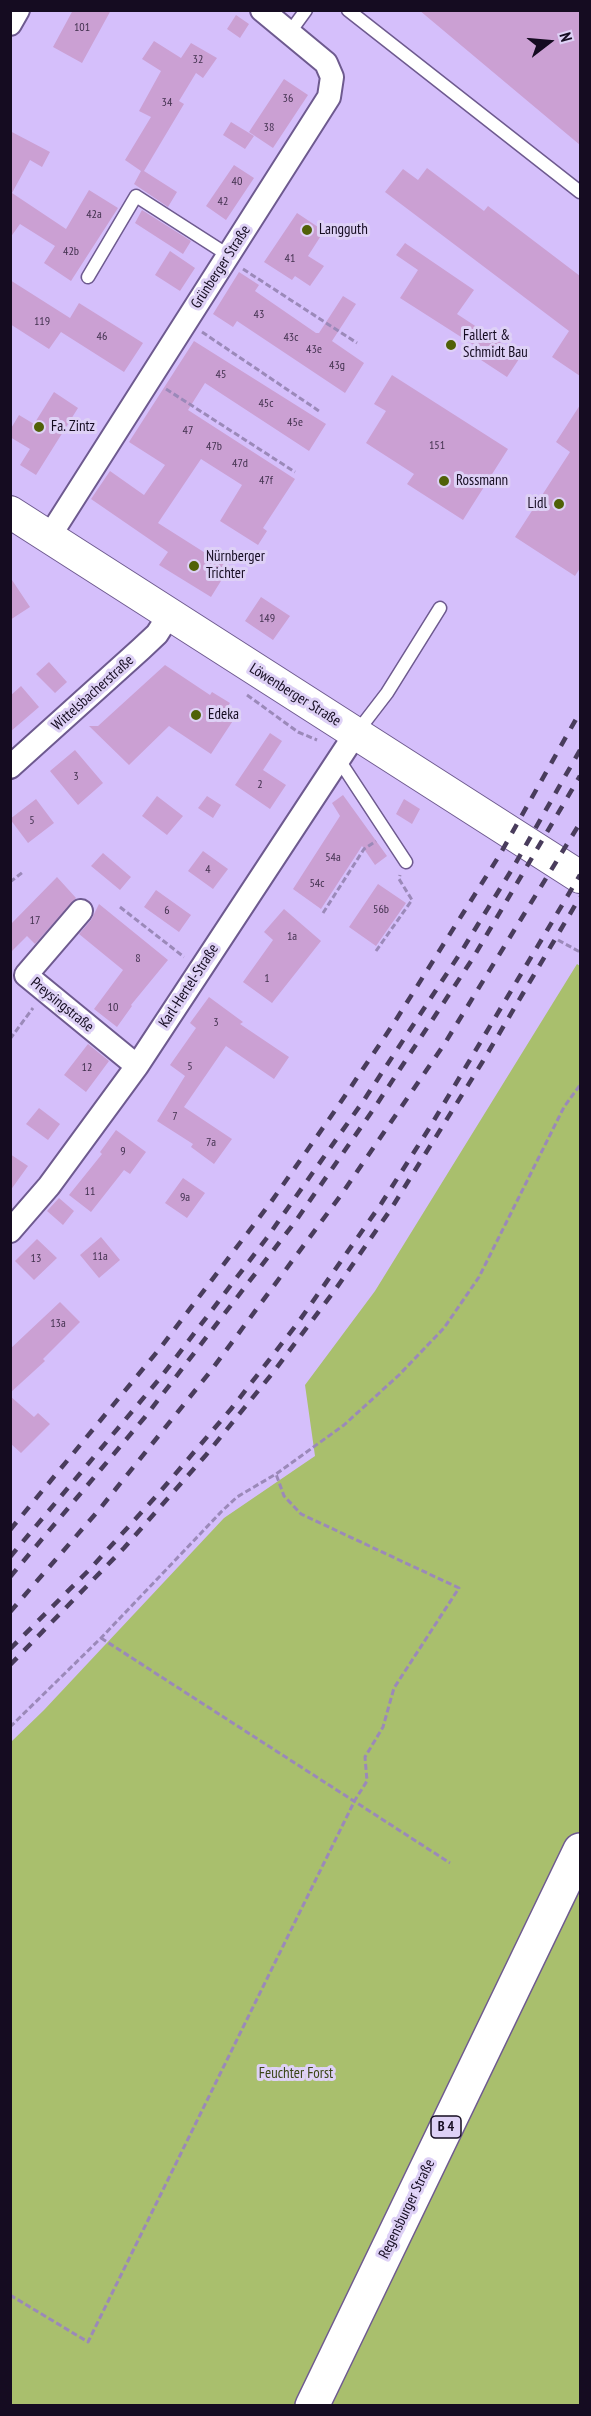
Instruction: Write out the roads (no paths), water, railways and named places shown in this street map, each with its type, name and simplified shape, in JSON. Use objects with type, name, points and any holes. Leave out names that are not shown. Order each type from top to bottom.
[{"type":"main road","name":"Regensburger Straße","points":[[312,2406],[580,1850]]},
{"type":"main road","name":"Regensburger Straße","points":[[335,2406],[580,1896]]},
{"type":"street","points":[[10,24],[18,10]]},
{"type":"street","name":"Grünberger Straße","points":[[49,537],[329,96],[332,77],[326,63],[262,10]]},
{"type":"street","name":"Löwenberger Straße","points":[[10,512],[580,877]]},
{"type":"street","name":"Wittelsbacherstraße","points":[[10,767],[141,650],[157,634],[170,615]]},
{"type":"street","name":"Karl-Hertel-Straße","points":[[10,1231],[49,1186],[136,1066],[356,733]]},
{"type":"street","name":"Preysingstraße","points":[[81,911],[26,975],[136,1066]]},
{"type":"lane","points":[[290,32],[306,10]]},
{"type":"lane","points":[[348,10],[580,192]]},
{"type":"lane","points":[[88,277],[136,196],[227,257]]},
{"type":"lane","points":[[356,733],[387,693],[440,608]]},
{"type":"lane","points":[[339,760],[406,862]]},
{"type":"railway","points":[[10,1530],[161,1347],[271,1202],[334,1112],[394,1023],[499,856],[580,712]]},
{"type":"railway","points":[[10,1557],[161,1377],[266,1239],[364,1100],[461,952],[514,866],[580,750]]},
{"type":"railway","points":[[10,1577],[145,1417],[295,1222],[375,1107],[473,958],[580,776]]},
{"type":"railway","points":[[10,1612],[98,1511],[210,1372],[341,1195],[445,1043],[580,823]]},
{"type":"railway","points":[[10,1649],[90,1569],[159,1493],[231,1409],[297,1324],[381,1204],[430,1127],[580,875]]},
{"type":"railway","points":[[10,1665],[124,1548],[206,1455],[275,1370],[335,1290],[391,1209],[483,1061],[580,897]]},
{"type":"place","name":"Langguth","points":[[307,230]]},
{"type":"place","name":"Fallert & Schmidt Bau","points":[[451,345]]},
{"type":"place","name":"Fa. Zintz","points":[[39,427]]},
{"type":"place","name":"Rossmann","points":[[444,481]]},
{"type":"place","name":"Lidl","points":[[559,504]]},
{"type":"place","name":"Nürnberger Trichter","points":[[194,566]]},
{"type":"place","name":"Edeka","points":[[196,715]]},
{"type":"park label","name":"Feuchter Forst","points":[[296,2074]]}]
